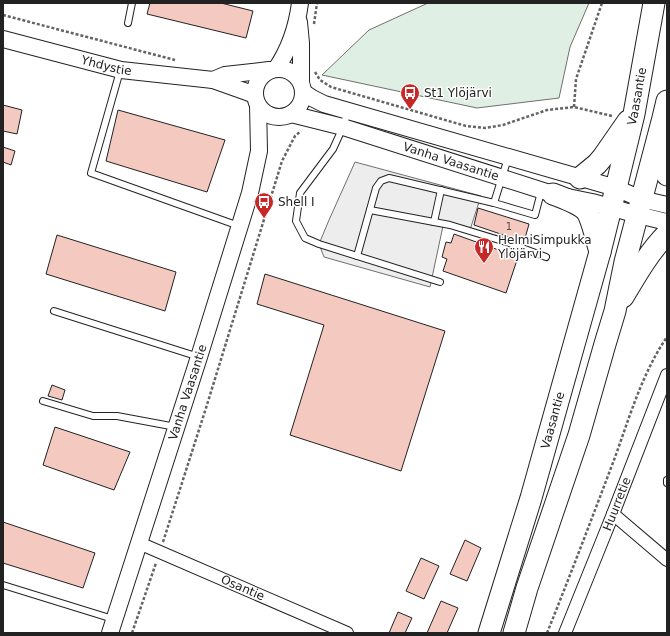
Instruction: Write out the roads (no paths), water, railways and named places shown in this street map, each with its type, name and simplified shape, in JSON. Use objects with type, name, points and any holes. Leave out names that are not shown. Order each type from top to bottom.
[{"type":"highway","name":"Vaasantie","points":[[490,633],[531,498],[600,252],[614,198],[624,115],[642,70],[654,3]]},
{"type":"highway","points":[[665,109],[663,159],[667,175]]},
{"type":"highway","points":[[514,633],[527,588],[579,434],[615,311],[625,262],[665,109]]},
{"type":"highway","points":[[580,178],[603,157],[624,115]]},
{"type":"highway","points":[[548,192],[579,206],[586,212],[600,252]]},
{"type":"highway","points":[[615,311],[638,271],[667,234]]},
{"type":"main road","points":[[273,70],[283,59],[299,10]]},
{"type":"main road","points":[[299,10],[303,97],[300,104],[296,110],[286,115],[274,117],[263,111],[256,100],[255,89],[257,82],[261,76],[273,70],[283,69],[289,71],[294,74],[302,87]]},
{"type":"main road","name":"Yhdystie","points":[[3,39],[121,70],[213,80],[244,91],[256,100]]},
{"type":"main road","name":"Yhdystie","points":[[213,80],[225,75],[273,70]]},
{"type":"main road","name":"Vanha Vaasantie","points":[[302,87],[312,98],[324,104],[580,178],[614,198]]},
{"type":"main road","name":"Vanha Vaasantie","points":[[112,626],[199,357],[250,193],[259,151],[256,100]]},
{"type":"main road","name":"Vanha Vaasantie","points":[[259,151],[273,125],[286,115],[319,120],[343,127],[548,192],[614,198]]},
{"type":"main road","points":[[614,198],[639,207],[667,222]]},
{"type":"main road","points":[[639,207],[667,205]]},
{"type":"street","name":"Huurretie","points":[[565,633],[667,375]]},
{"type":"street","points":[[613,514],[667,560]]},
{"type":"street","name":"Osantie","points":[[139,543],[347,633]]},
{"type":"lane","points":[[128,23],[132,3]]},
{"type":"lane","points":[[121,70],[91,173],[240,226]]},
{"type":"lane","points":[[348,111],[343,127],[333,148],[300,193],[296,221],[304,238],[440,282]]},
{"type":"lane","points":[[494,203],[508,158]]},
{"type":"lane","points":[[357,256],[376,188],[381,181],[389,178],[494,203],[535,215],[548,192]]},
{"type":"lane","points":[[434,222],[441,190]]},
{"type":"lane","points":[[370,210],[450,225],[509,243],[546,257]]},
{"type":"lane","points":[[54,311],[199,357]]},
{"type":"lane","points":[[43,401],[93,416],[117,416],[176,427]]},
{"type":"lane","points":[[3,585],[112,626]]},
{"type":"place","name":"St1 Ylöjärvi","points":[[410,110]]},
{"type":"place","name":"Shell I","points":[[264,219]]},
{"type":"place","name":"HelmiSimpukka Ylöjärvi","points":[[484,264]]}]
